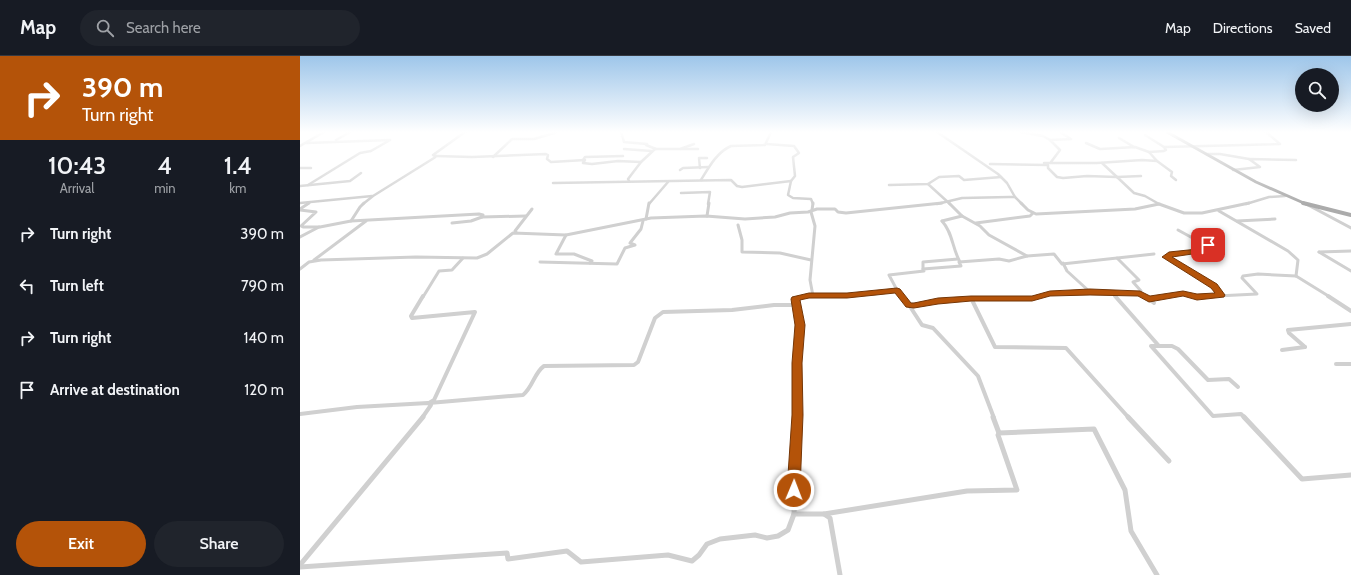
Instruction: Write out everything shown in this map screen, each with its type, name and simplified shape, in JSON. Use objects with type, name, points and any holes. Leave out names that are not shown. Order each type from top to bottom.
[{"type":"main road","points":[[1210,156],[1233,170],[1285,196],[1305,204],[1351,215]]},
{"type":"street","points":[[308,185],[355,156]]},
{"type":"street","points":[[351,221],[360,207],[373,196],[388,188],[436,156]]},
{"type":"street","points":[[449,156],[507,156]]},
{"type":"street","points":[[548,156],[547,159],[551,162],[583,160],[585,157],[594,156]]},
{"type":"street","points":[[629,181],[628,179],[647,156]]},
{"type":"street","points":[[702,180],[708,168],[719,156]]},
{"type":"street","points":[[795,156],[793,157],[795,176],[791,181],[788,195],[793,198],[811,199],[813,202],[812,211],[815,230],[810,282],[813,296]]},
{"type":"street","points":[[971,156],[1001,177],[1015,197],[1033,213]]},
{"type":"street","points":[[1051,162],[1054,156]]},
{"type":"street","points":[[1153,156],[1172,172],[1171,176],[1176,180]]},
{"type":"street","points":[[1233,156],[1249,159],[1296,160]]},
{"type":"street","points":[[700,168],[699,158],[707,158]]},
{"type":"street","points":[[1233,170],[1260,167],[1249,159]]},
{"type":"street","points":[[583,160],[585,160],[583,163],[587,164],[601,164],[618,161],[641,162]]},
{"type":"street","points":[[1041,165],[1051,162],[1102,163],[1142,160],[1157,161]]},
{"type":"street","points":[[1102,163],[1134,194],[1145,196],[1158,204],[1184,213],[1219,211],[1244,205],[1263,198],[1285,196]]},
{"type":"street","points":[[990,164],[1048,165],[1048,168],[1057,177],[1063,178],[1088,176],[1141,176]]},
{"type":"street","points":[[300,168],[311,168]]},
{"type":"street","points":[[680,170],[683,168],[708,168]]},
{"type":"street","points":[[300,186],[350,181],[361,173]]},
{"type":"street","points":[[889,185],[928,184],[939,177],[959,176],[964,180],[1001,177]]},
{"type":"street","points":[[554,183],[629,181],[668,182],[702,180],[715,182],[731,180],[737,186],[742,187],[791,181]]},
{"type":"street","points":[[540,262],[617,264],[625,248],[635,245],[630,243],[645,220],[646,212],[652,198],[655,194],[662,190],[668,182]]},
{"type":"street","points":[[928,184],[962,216],[980,226],[989,235],[1027,256]]},
{"type":"street","points":[[681,193],[710,192],[707,216]]},
{"type":"street","points":[[300,203],[373,196]]},
{"type":"street","points":[[313,261],[416,257],[483,257],[508,235],[519,232],[566,235],[645,220],[707,216],[745,219],[835,209],[838,212],[846,213],[885,210],[906,206],[947,202],[962,198],[1015,197]]},
{"type":"street","points":[[300,209],[310,203]]},
{"type":"street","points":[[974,223],[1030,216],[1033,213],[1127,209],[1158,204]]},
{"type":"street","points":[[1305,204],[1351,228]]},
{"type":"street","points":[[300,209],[316,212],[302,227],[320,227],[351,221],[479,214],[483,215],[482,217]]},
{"type":"street","points":[[519,232],[515,231],[532,209]]},
{"type":"street","points":[[1219,211],[1288,251],[1298,260],[1296,266],[1296,276]]},
{"type":"street","points":[[452,223],[472,221],[482,217],[526,216]]},
{"type":"street","points":[[794,514],[824,514],[967,491],[1017,490],[998,435],[999,432],[978,376],[933,328],[922,325],[897,290],[889,275],[924,271],[923,269],[961,266],[954,249],[951,232],[942,221],[962,216]]},
{"type":"street","points":[[1236,221],[1275,219]]},
{"type":"street","points":[[300,269],[366,221]]},
{"type":"street","points":[[738,225],[742,240],[742,252],[780,254],[811,260]]},
{"type":"street","points":[[300,237],[320,227]]},
{"type":"street","points":[[1178,230],[1209,247],[1199,251],[1172,254],[1166,257],[1214,286],[1221,295]]},
{"type":"street","points":[[566,235],[556,254],[574,254],[592,261],[590,264]]},
{"type":"street","points":[[1351,251],[1319,251],[1351,271]]},
{"type":"street","points":[[923,269],[923,262],[999,259],[1009,261],[1027,256],[1054,254],[1063,263],[1067,271],[1090,292]]},
{"type":"street","points":[[1063,263],[1154,254]]},
{"type":"street","points":[[429,404],[434,400],[475,312],[469,311],[412,318],[411,316],[439,271],[452,270],[463,258]]},
{"type":"street","points":[[1117,258],[1139,280],[1133,282],[1141,291],[1140,293]]},
{"type":"street","points":[[1149,299],[1183,293],[1197,297],[1257,294],[1242,278],[1243,276],[1258,274],[1296,276],[1351,311]]},
{"type":"street","points":[[300,566],[507,553],[508,559],[567,551],[581,562],[668,555],[692,560],[699,555],[707,544],[720,539],[755,535],[767,538],[778,536],[788,530],[794,514],[797,363],[800,325],[795,299],[813,296],[847,296],[897,290]]},
{"type":"street","points":[[909,305],[971,298],[1032,298],[1050,294],[1090,292],[1140,293],[1154,303]]},
{"type":"street","points":[[1112,293],[1159,346]]},
{"type":"street","points":[[971,298],[995,347],[1066,348],[1103,391],[1169,461]]},
{"type":"street","points":[[300,414],[357,407],[429,404],[523,395],[528,391],[540,369],[544,366],[634,364],[638,362],[655,318],[663,312],[732,310],[774,305],[796,305]]},
{"type":"street","points":[[1282,350],[1305,347],[1289,333],[1288,330],[1351,324]]},
{"type":"street","points":[[1238,387],[1229,379],[1208,380],[1178,349],[1172,346],[1152,346],[1213,416],[1241,414],[1302,479],[1351,475]]},
{"type":"street","points":[[1336,364],[1351,364]]},
{"type":"street","points":[[300,566],[428,412],[431,405],[429,404]]},
{"type":"street","points":[[999,432],[1094,429],[1124,490],[1131,531],[1157,575]]},
{"type":"street","points":[[824,514],[830,518],[840,575]]},
{"type":"route","points":[[794,490],[797,415],[797,363],[800,325],[795,299],[809,296],[875,294],[897,290],[909,305],[914,306],[938,301],[971,298],[1032,298],[1050,294],[1090,292],[1140,293],[1149,299],[1183,293],[1197,297],[1221,295],[1214,286],[1166,257],[1167,255],[1172,254],[1199,251],[1209,247],[1208,245]]}]
